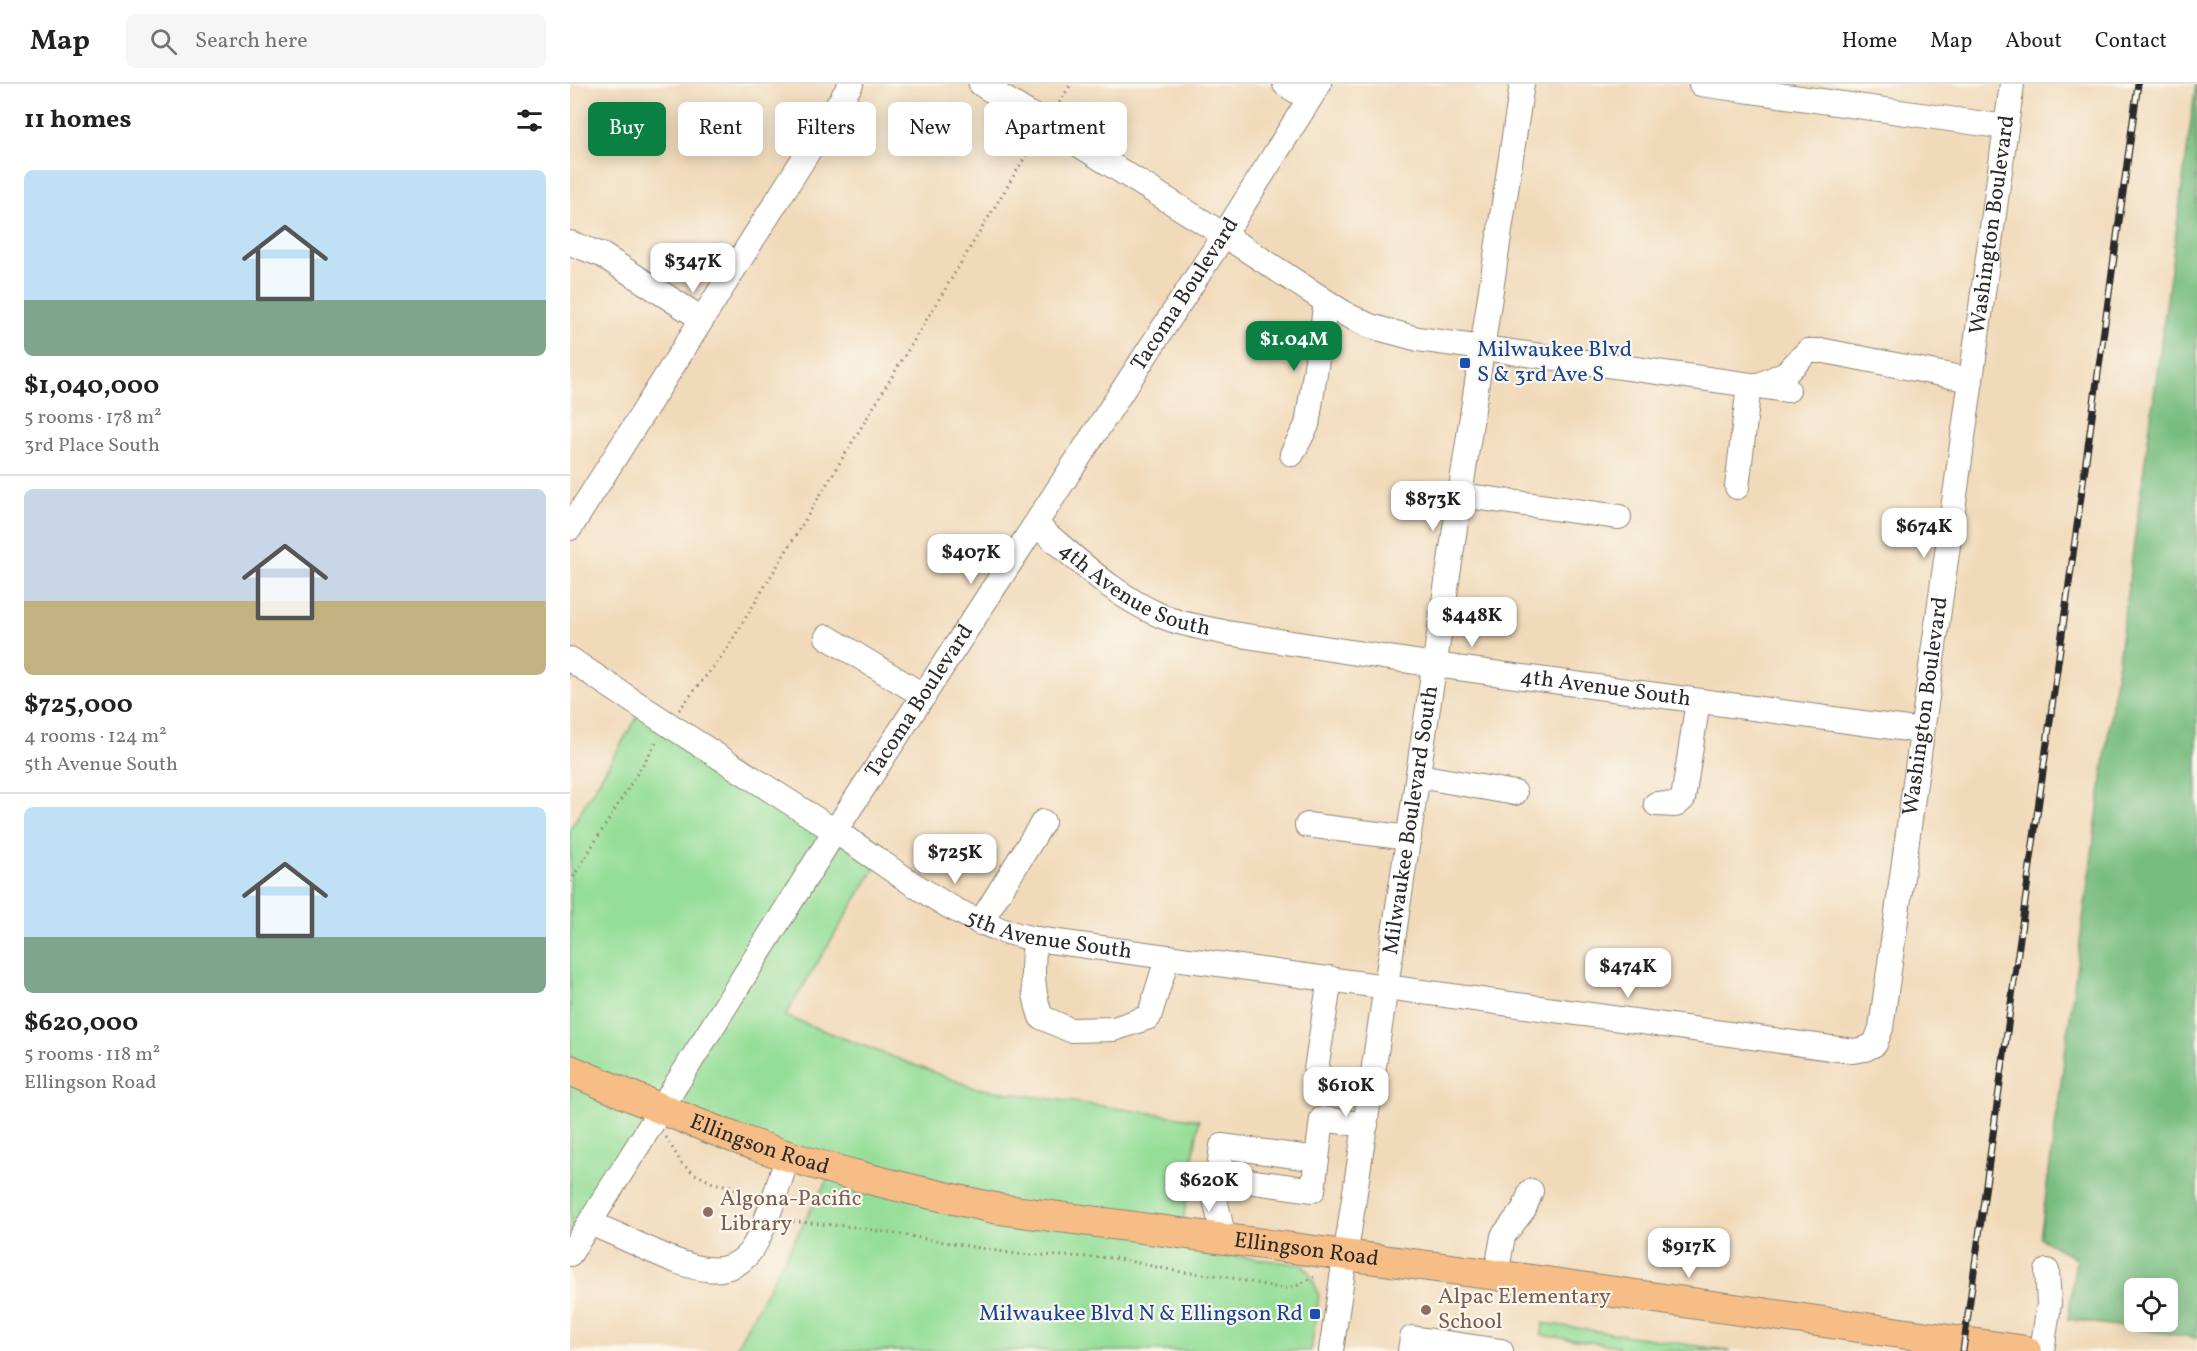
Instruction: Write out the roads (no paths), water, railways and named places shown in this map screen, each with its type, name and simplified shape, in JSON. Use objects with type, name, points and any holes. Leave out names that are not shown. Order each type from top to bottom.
[{"type":"main road","name":"Ellingson Road","points":[[570,1070],[655,1119],[917,1191],[999,1209],[1496,1275],[2026,1351]]},
{"type":"street","points":[[570,528],[851,84]]},
{"type":"street","points":[[981,84],[1224,235],[1326,302],[1370,326],[1418,339],[1788,390]]},
{"type":"street","points":[[1285,84],[1314,91]]},
{"type":"street","name":"Milwaukee Boulevard South","points":[[1331,1351],[1522,84]]},
{"type":"street","points":[[1701,84],[2006,127]]},
{"type":"street","name":"Washington Boulevard","points":[[1875,1044],[1881,1028],[2012,84]]},
{"type":"street","name":"Tacoma Boulevard","points":[[570,1254],[835,831],[1224,235],[1314,91]]},
{"type":"street","points":[[570,243],[602,255],[702,320]]},
{"type":"street","points":[[1292,454],[1307,425],[1326,302]]},
{"type":"street","points":[[1753,385],[1786,373],[1808,351],[1825,351],[1971,380]]},
{"type":"street","points":[[1737,487],[1753,385]]},
{"type":"street","points":[[1460,495],[1619,517]]},
{"type":"street","name":"4th Avenue South","points":[[1036,525],[1113,588],[1165,618],[1227,633],[1435,665],[1922,731]]},
{"type":"street","points":[[827,637],[924,696]]},
{"type":"street","name":"5th Avenue South","points":[[570,659],[667,725],[954,909],[980,923],[1017,936],[1853,1051],[1875,1044]]},
{"type":"street","points":[[1656,804],[1676,804],[1683,799],[1698,701]]},
{"type":"street","points":[[1419,776],[1515,793]]},
{"type":"street","points":[[980,923],[1043,822]]},
{"type":"street","points":[[1307,825],[1410,838]]},
{"type":"street","points":[[1036,939],[1032,959],[1035,1000],[1041,1017],[1070,1030],[1114,1029],[1149,1017],[1166,962],[1170,957]]},
{"type":"street","points":[[1316,1070],[1330,978]]},
{"type":"street","points":[[1216,1188],[1313,1190],[1322,1119],[1366,1125]]},
{"type":"street","points":[[590,1223],[687,1266],[712,1270],[736,1264],[751,1250],[788,1156]]},
{"type":"street","points":[[1187,1234],[1216,1188]]},
{"type":"street","points":[[1216,1188],[1224,1239]]},
{"type":"street","points":[[1496,1275],[1503,1236],[1524,1209],[1531,1191]]},
{"type":"street","points":[[2042,1351],[2049,1304],[2047,1271]]},
{"type":"street","points":[[1410,1351],[1412,1338],[1501,1351]]},
{"type":"railway","points":[[1963,1351],[2138,84]]},
{"type":"place","name":"Milwaukee Blvd S & 3rd Ave S","points":[[1465,363]]},
{"type":"place","name":"Algona-Pacific Library","points":[[708,1212]]},
{"type":"place","name":"Alpac Elementary School","points":[[1426,1310]]},
{"type":"place","name":"Milwaukee Blvd N & Ellingson Rd","points":[[1315,1314]]}]
